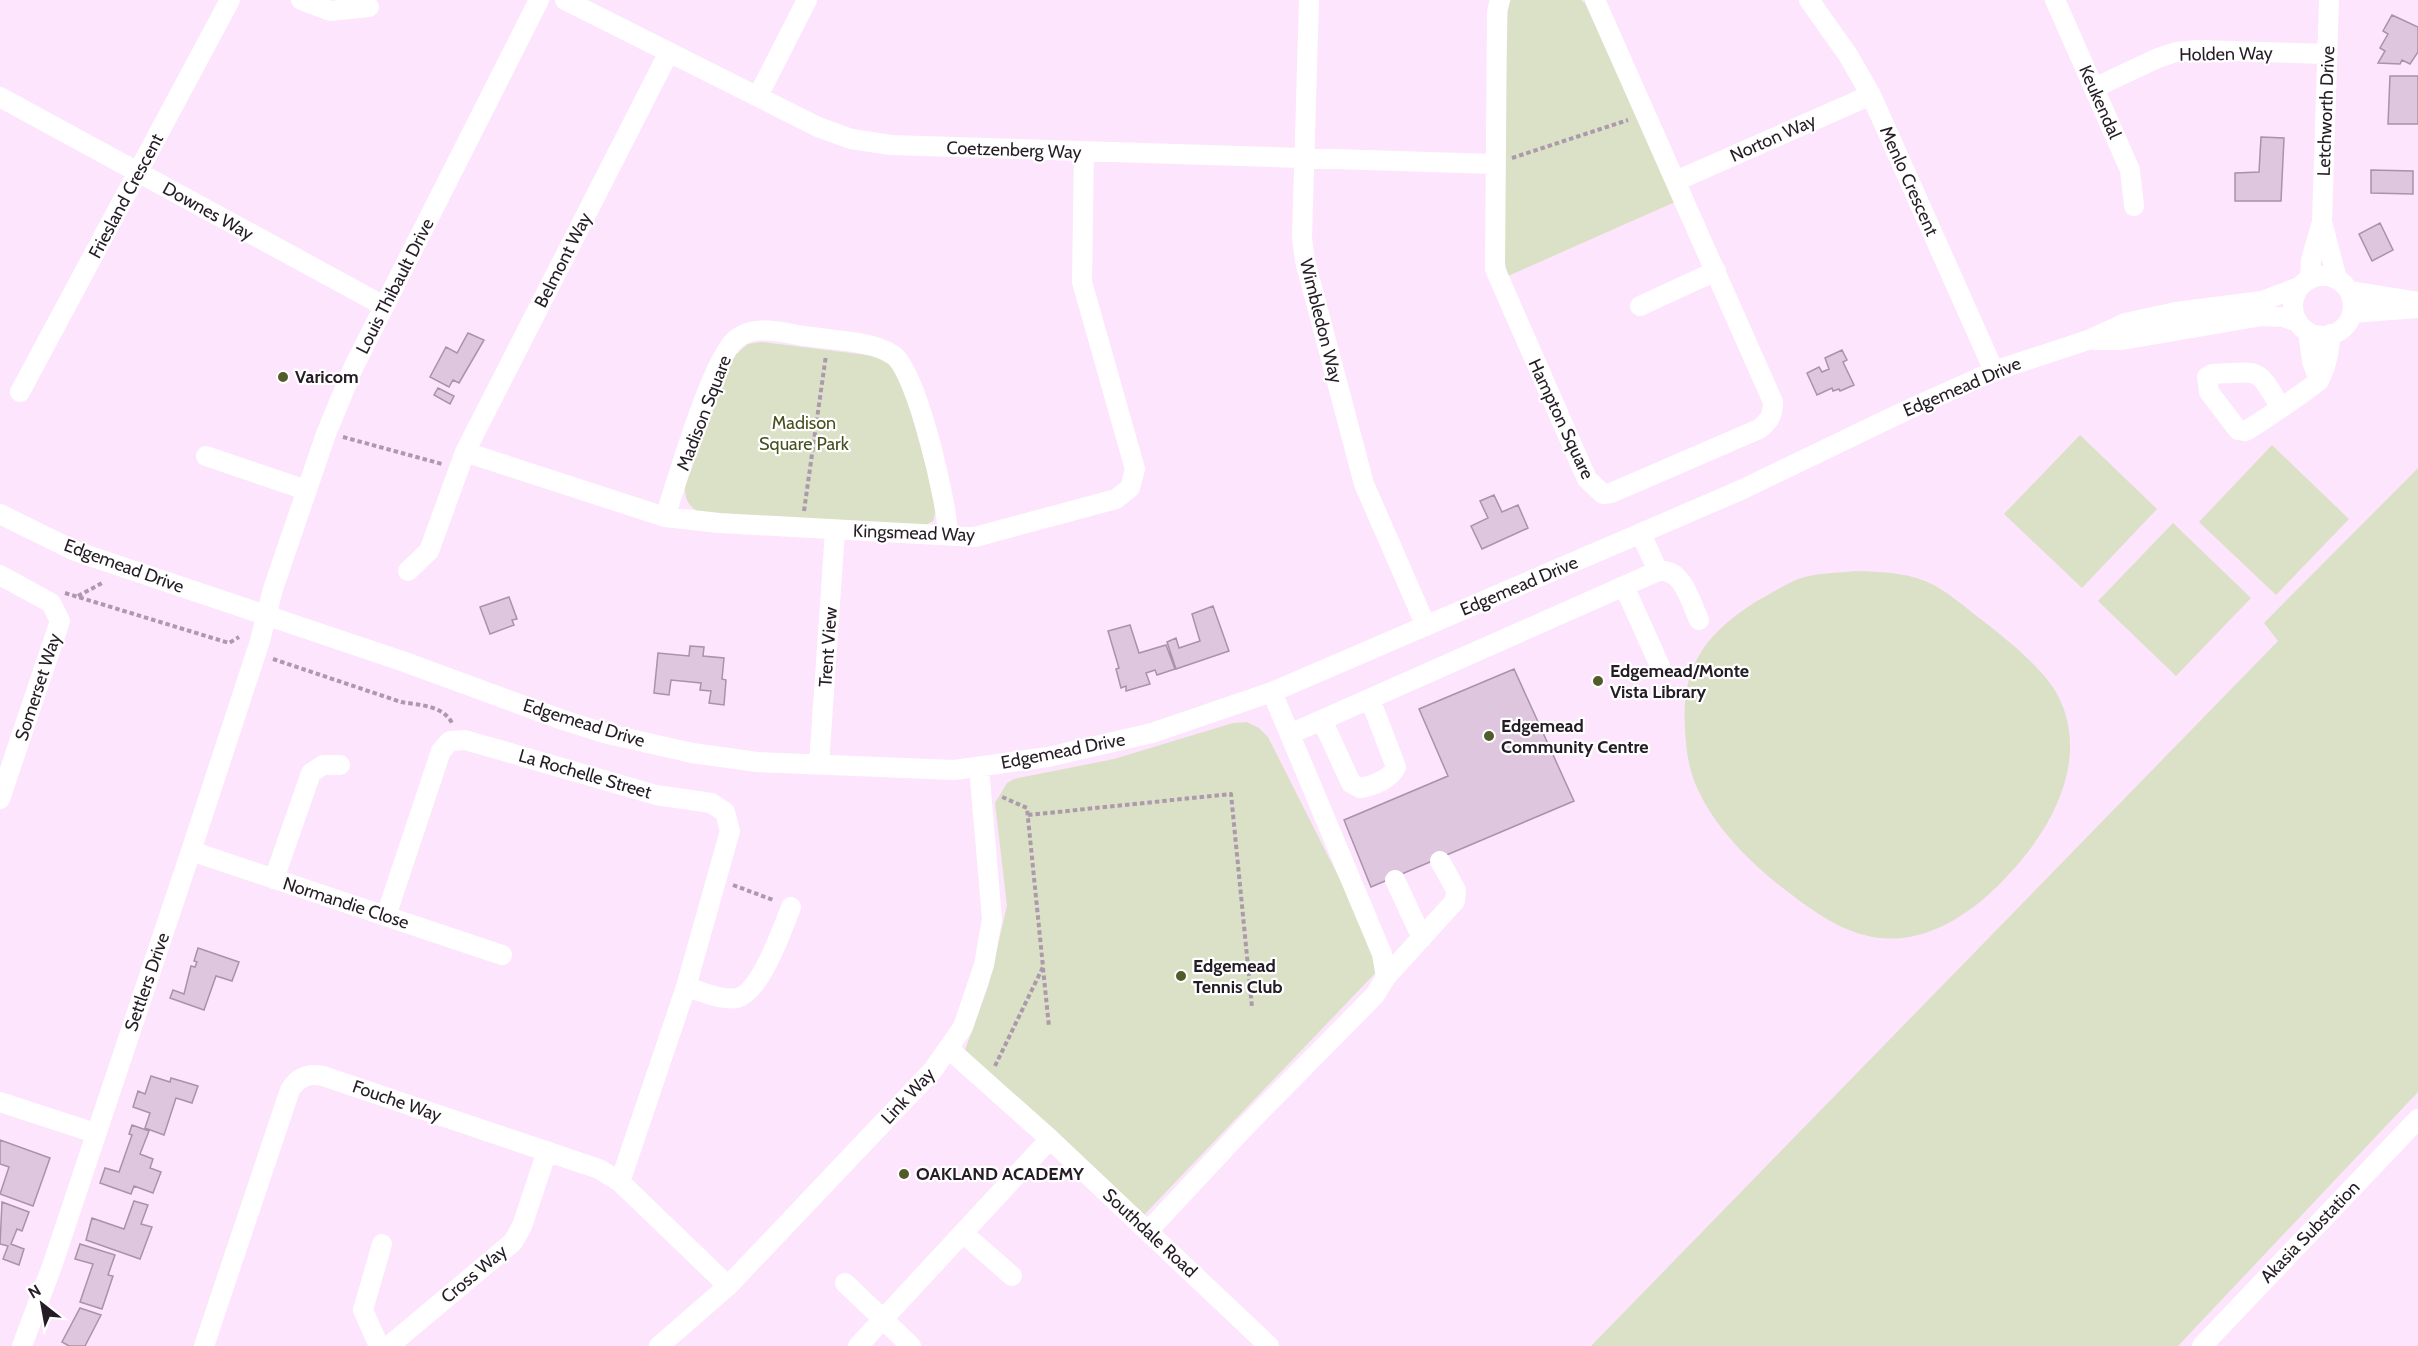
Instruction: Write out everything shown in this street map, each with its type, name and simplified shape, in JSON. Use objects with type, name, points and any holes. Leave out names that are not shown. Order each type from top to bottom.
[{"type":"street","name":"Friesland Crescent","points":[[20,392],[230,0]]},
{"type":"street","points":[[302,0],[330,11],[369,7]]},
{"type":"street","name":"Louis Thibault Drive","points":[[267,617],[273,589],[306,490],[354,366],[539,0]]},
{"type":"street","name":"Coetzenberg Way","points":[[565,0],[818,127],[851,139],[891,145],[1495,164]]},
{"type":"street","points":[[758,96],[807,0]]},
{"type":"street","name":"Wimbledon Way","points":[[1310,0],[1302,238],[1310,288],[1364,484],[1426,626]]},
{"type":"street","name":"Hampton Square","points":[[1500,0],[1497,12],[1495,269],[1587,479],[1603,494],[1611,493],[1759,429],[1770,419],[1773,402],[1595,0]]},
{"type":"street","name":"Menlo Crescent","points":[[1809,0],[1848,56],[1871,95],[1994,371]]},
{"type":"street","name":"Keukendal","points":[[2055,0],[2130,171],[2134,206]]},
{"type":"street","name":"Letchworth Drive","points":[[2305,283],[2322,222],[2329,0]]},
{"type":"street","name":"Holden Way","points":[[2094,88],[2176,52],[2197,50],[2328,54]]},
{"type":"street","name":"Belmont Way","points":[[408,571],[429,551],[461,461],[669,52]]},
{"type":"street","name":"Norton Way","points":[[1676,181],[1871,95]]},
{"type":"street","name":"Downes Way","points":[[0,97],[384,306]]},
{"type":"street","name":"Kingsmead Way","points":[[461,461],[664,517],[836,531],[975,537],[1116,499],[1130,488],[1135,469],[1082,282],[1084,152]]},
{"type":"street","name":"Letchworth Drive","points":[[2322,222],[2343,285]]},
{"type":"street","points":[[1640,306],[1716,271]]},
{"type":"street","points":[[2319,381],[2303,327],[2293,304],[2305,283],[2324,275],[2343,285],[2418,302]]},
{"type":"street","name":"Edgemead Drive","points":[[0,514],[75,551],[402,661],[604,733],[692,753],[757,762],[943,770],[980,767],[1048,757],[1142,736],[1272,692],[1742,490],[1923,402],[1994,371],[2088,340],[2110,328],[2132,321],[2176,312],[2262,301],[2305,283]]},
{"type":"street","points":[[2303,327],[2319,336],[2331,334],[2343,328],[2352,314],[2353,302],[2343,285]]},
{"type":"street","points":[[2352,314],[2418,308]]},
{"type":"street","name":"Edgemead Drive","points":[[2088,340],[2122,340],[2262,316],[2283,316],[2303,327]]},
{"type":"street","name":"Madison Square","points":[[664,517],[704,402],[731,344],[743,334],[758,330],[880,347],[901,362],[914,392],[935,465],[948,520],[948,536]]},
{"type":"street","points":[[2280,407],[2312,388],[2319,381],[2327,360],[2331,334]]},
{"type":"street","points":[[206,456],[306,490]]},
{"type":"street","name":"Trent View","points":[[819,764],[836,531]]},
{"type":"street","points":[[1641,534],[1658,571]]},
{"type":"street","points":[[1290,734],[1658,571],[1667,570],[1678,577],[1699,620]]},
{"type":"street","points":[[0,575],[51,603],[56,600]]},
{"type":"street","points":[[1624,586],[1660,666]]},
{"type":"street","name":"Somerset Way","points":[[0,799],[60,621],[56,600]]},
{"type":"street","name":"Settlers Drive","points":[[22,1346],[52,1266],[267,617]]},
{"type":"street","points":[[1272,692],[1382,954],[1386,977]]},
{"type":"street","points":[[1322,720],[1351,783],[1360,788],[1367,787],[1392,776],[1396,767],[1370,699]]},
{"type":"street","name":"La Rochelle Street","points":[[386,916],[441,751],[455,739],[656,795],[711,803],[719,806],[729,817],[730,831],[686,987],[620,1182]]},
{"type":"street","points":[[274,879],[311,773],[323,765],[340,765]]},
{"type":"street","name":"Link Way","points":[[659,1346],[728,1286],[950,1050],[963,1027],[977,990],[992,919],[980,767]]},
{"type":"street","name":"Normandie Close","points":[[191,851],[502,955]]},
{"type":"street","points":[[1148,1231],[1245,1127],[1375,995],[1386,977],[1450,909],[1457,896],[1440,861]]},
{"type":"street","points":[[1395,880],[1422,938]]},
{"type":"street","points":[[686,987],[727,998],[742,996],[753,985],[776,945],[791,907]]},
{"type":"street","name":"Southdale Road","points":[[950,1050],[1050,1139],[1269,1346]]},
{"type":"street","name":"Fouche Way","points":[[204,1346],[290,1090],[302,1077],[323,1076],[599,1169],[620,1182],[728,1286]]},
{"type":"street","points":[[0,1102],[95,1134]]},
{"type":"street","name":"Akasia Substation","points":[[2202,1346],[2418,1119]]},
{"type":"street","points":[[858,1346],[1050,1139]]},
{"type":"street","name":"Cross Way","points":[[389,1346],[513,1242],[522,1226],[547,1151]]},
{"type":"street","points":[[963,1233],[1012,1276]]},
{"type":"street","points":[[379,1346],[363,1310],[382,1244]]},
{"type":"street","points":[[845,1283],[911,1346]]},
{"type":"path","points":[[1495,164],[1646,113]]},
{"type":"path","points":[[801,528],[829,340]]},
{"type":"path","points":[[326,434],[461,461]]},
{"type":"path","points":[[56,600],[78,596],[104,582]]},
{"type":"path","points":[[78,596],[229,643],[239,636]]},
{"type":"path","points":[[269,658],[401,702],[420,704],[446,714],[454,726]]},
{"type":"path","points":[[1028,815],[1231,794],[1252,1007]]},
{"type":"path","points":[[999,795],[1027,808],[1049,1028]]},
{"type":"path","points":[[716,879],[791,907]]},
{"type":"path","points":[[993,1072],[1042,967]]},
{"type":"green space","points":[[1511,0],[1581,0],[1585,3],[1675,202],[1508,276],[1501,245],[1508,6]]},
{"type":"green space","name":"Madison Square Park","points":[[761,342],[883,357],[899,369],[937,506],[933,521],[922,527],[699,512],[690,505],[685,487],[733,357],[748,344]]},
{"type":"green space","points":[[2080,435],[2157,509],[2082,588],[2004,514]]},
{"type":"green space","points":[[2272,445],[2349,519],[2276,595],[2199,522]]},
{"type":"green space","points":[[2418,468],[2418,1092],[2178,1346],[1591,1346],[2278,641],[2264,623]]},
{"type":"green space","points":[[2173,523],[2251,598],[2176,676],[2098,601]]},
{"type":"green space","points":[[1856,571],[1900,574],[1917,578],[1949,595],[1996,631],[2044,675],[2057,694],[2067,718],[2070,742],[2068,766],[2062,790],[2053,813],[2026,855],[1990,894],[1966,912],[1941,927],[1914,936],[1881,938],[1851,931],[1823,917],[1768,876],[1741,851],[1707,808],[1693,777],[1686,745],[1687,687],[1692,670],[1710,639],[1739,613],[1798,579],[1819,574]]},
{"type":"green space","name":"Edgemead Tennis Club","points":[[1247,722],[1259,728],[1268,737],[1383,965],[1144,1215],[965,1050],[988,987],[1007,906],[995,803],[1007,783],[1014,779],[1114,759],[1233,723]]},
{"type":"building","points":[[2392,15],[2418,27],[2418,52],[2410,64],[2402,60],[2400,64],[2378,63],[2385,51],[2380,48],[2388,34],[2383,31]]},
{"type":"building","points":[[2390,76],[2418,76],[2418,124],[2388,124]]},
{"type":"building","points":[[2261,137],[2284,138],[2281,201],[2235,201],[2235,173],[2259,172]]},
{"type":"building","points":[[2371,170],[2413,171],[2413,194],[2371,193]]},
{"type":"building","points":[[2380,223],[2393,250],[2372,261],[2359,234]]},
{"type":"building","points":[[468,333],[484,340],[459,383],[453,380],[449,387],[430,377],[446,347],[457,353]]},
{"type":"building","points":[[1842,350],[1847,360],[1843,362],[1854,385],[1840,391],[1839,389],[1833,391],[1832,388],[1817,395],[1807,373],[1819,367],[1822,372],[1829,369],[1825,358]]},
{"type":"building","points":[[438,388],[454,396],[450,404],[434,395]]},
{"type":"building","points":[[1494,495],[1502,512],[1518,505],[1528,528],[1482,549],[1471,526],[1488,518],[1480,501]]},
{"type":"building","points":[[509,597],[517,619],[512,620],[514,625],[490,634],[480,607]]},
{"type":"building","points":[[1213,606],[1229,651],[1176,669],[1167,642],[1176,638],[1179,648],[1200,641],[1192,614]]},
{"type":"building","points":[[1130,625],[1139,653],[1166,645],[1175,669],[1157,675],[1155,670],[1146,673],[1150,684],[1126,691],[1126,686],[1121,688],[1116,669],[1119,668],[1108,631]]},
{"type":"building","points":[[690,646],[704,647],[703,656],[724,658],[722,679],[726,680],[724,705],[709,703],[711,691],[700,690],[701,683],[671,680],[669,695],[654,693],[658,653],[689,656]]},
{"type":"building","points":[[1514,669],[1574,801],[1371,887],[1344,820],[1448,776],[1419,709]]},
{"type":"building","points":[[198,948],[239,962],[232,981],[216,976],[204,1010],[170,998],[173,990],[184,994],[191,966],[195,967],[197,962],[194,961]]},
{"type":"building","points":[[151,1076],[170,1082],[171,1078],[198,1086],[192,1103],[176,1098],[164,1135],[145,1128],[150,1113],[133,1107],[138,1091],[145,1094]]},
{"type":"building","points":[[132,1125],[149,1131],[140,1154],[153,1159],[150,1168],[161,1172],[153,1193],[134,1186],[131,1194],[100,1183],[105,1168],[119,1172],[132,1135],[129,1134]]},
{"type":"building","points":[[0,1140],[50,1158],[33,1206],[0,1194],[9,1167],[0,1164]]},
{"type":"building","points":[[134,1201],[148,1205],[141,1224],[152,1227],[140,1259],[86,1240],[92,1218],[124,1229]]},
{"type":"building","points":[[2,1202],[29,1212],[22,1231],[17,1229],[11,1244],[24,1249],[19,1265],[3,1259],[8,1246],[0,1244]]},
{"type":"building","points":[[80,1244],[115,1255],[108,1275],[113,1276],[102,1309],[80,1302],[93,1264],[75,1259]]},
{"type":"building","points":[[80,1308],[101,1315],[85,1346],[69,1346],[62,1342]]},
{"type":"place","name":"Varicom","points":[[283,377]]},
{"type":"place","name":"Edgemead/Monte Vista Library","points":[[1598,681]]},
{"type":"place","name":"Edgemead Community Centre","points":[[1489,736]]},
{"type":"place","name":"Edgemead Tennis Club","points":[[1181,976]]},
{"type":"place","name":"OAKLAND ACADEMY","points":[[904,1174]]}]
